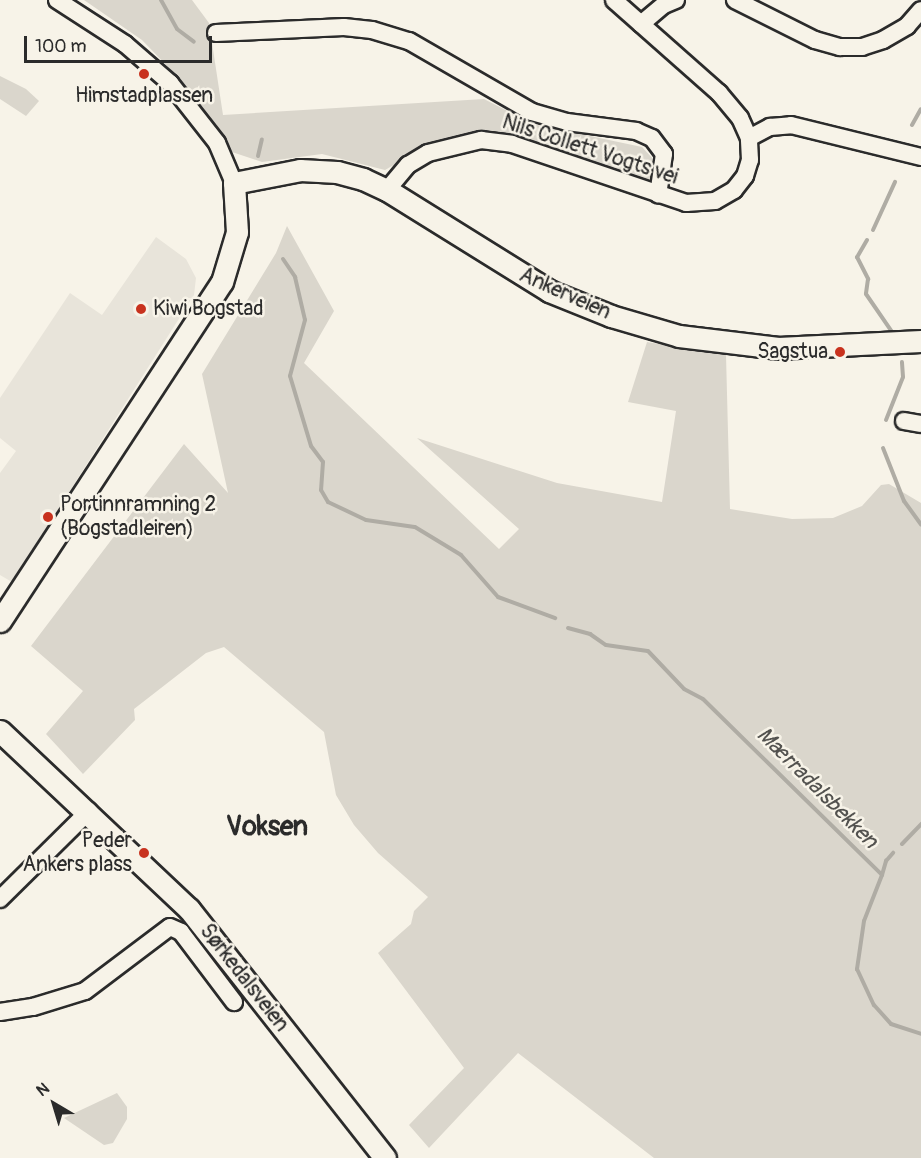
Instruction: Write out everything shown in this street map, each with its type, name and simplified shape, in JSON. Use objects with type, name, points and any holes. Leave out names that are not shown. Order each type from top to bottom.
[{"type":"main road","name":"Ankerveien","points":[[234,183],[286,171],[318,170],[351,175],[387,190],[549,291],[655,330],[712,341],[778,348],[921,341]]},
{"type":"main road","points":[[0,621],[222,282],[237,232],[234,183]]},
{"type":"main road","name":"Sørkedalsveien","points":[[0,731],[89,811],[200,920],[385,1158]]},
{"type":"street","points":[[57,0],[125,44],[185,100],[217,143],[234,183]]},
{"type":"street","points":[[614,0],[728,103],[749,138],[770,127],[791,125],[921,157]]},
{"type":"street","points":[[641,24],[664,5],[676,0]]},
{"type":"street","points":[[735,0],[815,40],[840,47],[862,47],[883,40],[907,26],[921,10]]},
{"type":"street","points":[[216,33],[344,27],[400,38],[432,51],[532,112],[567,122],[636,131],[652,138],[664,154],[658,195]]},
{"type":"street","name":"Nils Collett Vogts vei","points":[[387,190],[408,165],[428,153],[481,140],[527,149],[658,195],[696,204],[725,196],[746,176],[750,160],[749,138]]},
{"type":"street","points":[[904,421],[921,424]]},
{"type":"street","points":[[0,899],[89,811]]},
{"type":"street","name":"Sørkedalsveien","points":[[0,1012],[33,1007],[85,991],[170,927],[181,932],[234,1002]]},
{"type":"shaded area","points":[[84,0],[192,0],[209,23],[223,115],[484,99],[533,124],[642,147],[656,162],[650,184],[525,143],[429,145],[385,170],[322,154],[262,162],[232,152],[201,116],[171,70],[142,40]]},
{"type":"shaded area","points":[[0,76],[26,89],[39,101],[26,116],[0,99]]},
{"type":"shaded area","points":[[287,226],[334,311],[304,363],[499,549],[519,529],[417,438],[557,483],[662,502],[676,411],[628,402],[647,342],[726,355],[730,509],[792,519],[833,518],[862,506],[881,485],[889,484],[921,503],[921,1158],[654,1158],[518,1053],[429,1148],[409,1125],[464,1068],[378,953],[411,924],[414,911],[428,897],[378,853],[354,825],[336,795],[324,732],[224,647],[206,653],[134,709],[135,720],[83,774],[46,734],[83,691],[31,646],[184,444],[228,493],[202,374],[276,253]]},
{"type":"shaded area","points":[[156,237],[186,259],[196,278],[194,295],[12,582],[0,575],[0,473],[16,451],[0,438],[0,398],[70,293],[102,315]]},
{"type":"shaded area","points":[[117,1093],[127,1107],[127,1119],[113,1143],[104,1145],[64,1118]]},
{"type":"waterway","name":"Mærradalsbekken","points":[[161,0],[177,29],[194,42]]},
{"type":"waterway","points":[[912,125],[921,109]]},
{"type":"waterway","name":"Mærradalsbekken","points":[[258,156],[262,139]]},
{"type":"waterway","points":[[873,230],[895,182]]},
{"type":"waterway","points":[[867,240],[857,257],[868,279],[866,294],[892,332]]},
{"type":"waterway","name":"Mærradalsbekken","points":[[283,259],[295,277],[305,320],[290,376],[311,446],[323,462],[321,490],[328,502],[366,520],[415,527],[461,555],[498,597],[555,618]]},
{"type":"waterway","points":[[886,420],[903,377],[902,362]]},
{"type":"waterway","points":[[883,448],[904,501],[921,524]]},
{"type":"waterway","name":"Mærradalsbekken","points":[[568,628],[590,634],[606,645],[648,651],[684,689],[703,699],[882,875],[864,921],[857,969],[874,1005],[891,1024],[921,1034]]},
{"type":"waterway","points":[[902,844],[921,824]]},
{"type":"waterway","points":[[882,875],[886,861],[893,853]]},
{"type":"place","name":"Himstadplassen","points":[[144,74]]},
{"type":"place","name":"Kiwi Bogstad","points":[[141,309]]},
{"type":"place","name":"Sagstua","points":[[840,352]]},
{"type":"place","name":"Portinnramning 2 (Bogstadleiren)","points":[[48,517]]},
{"type":"place","name":"Peder Ankers plass","points":[[144,853]]},
{"type":"district","name":"Voksen","points":[[267,827]]}]
